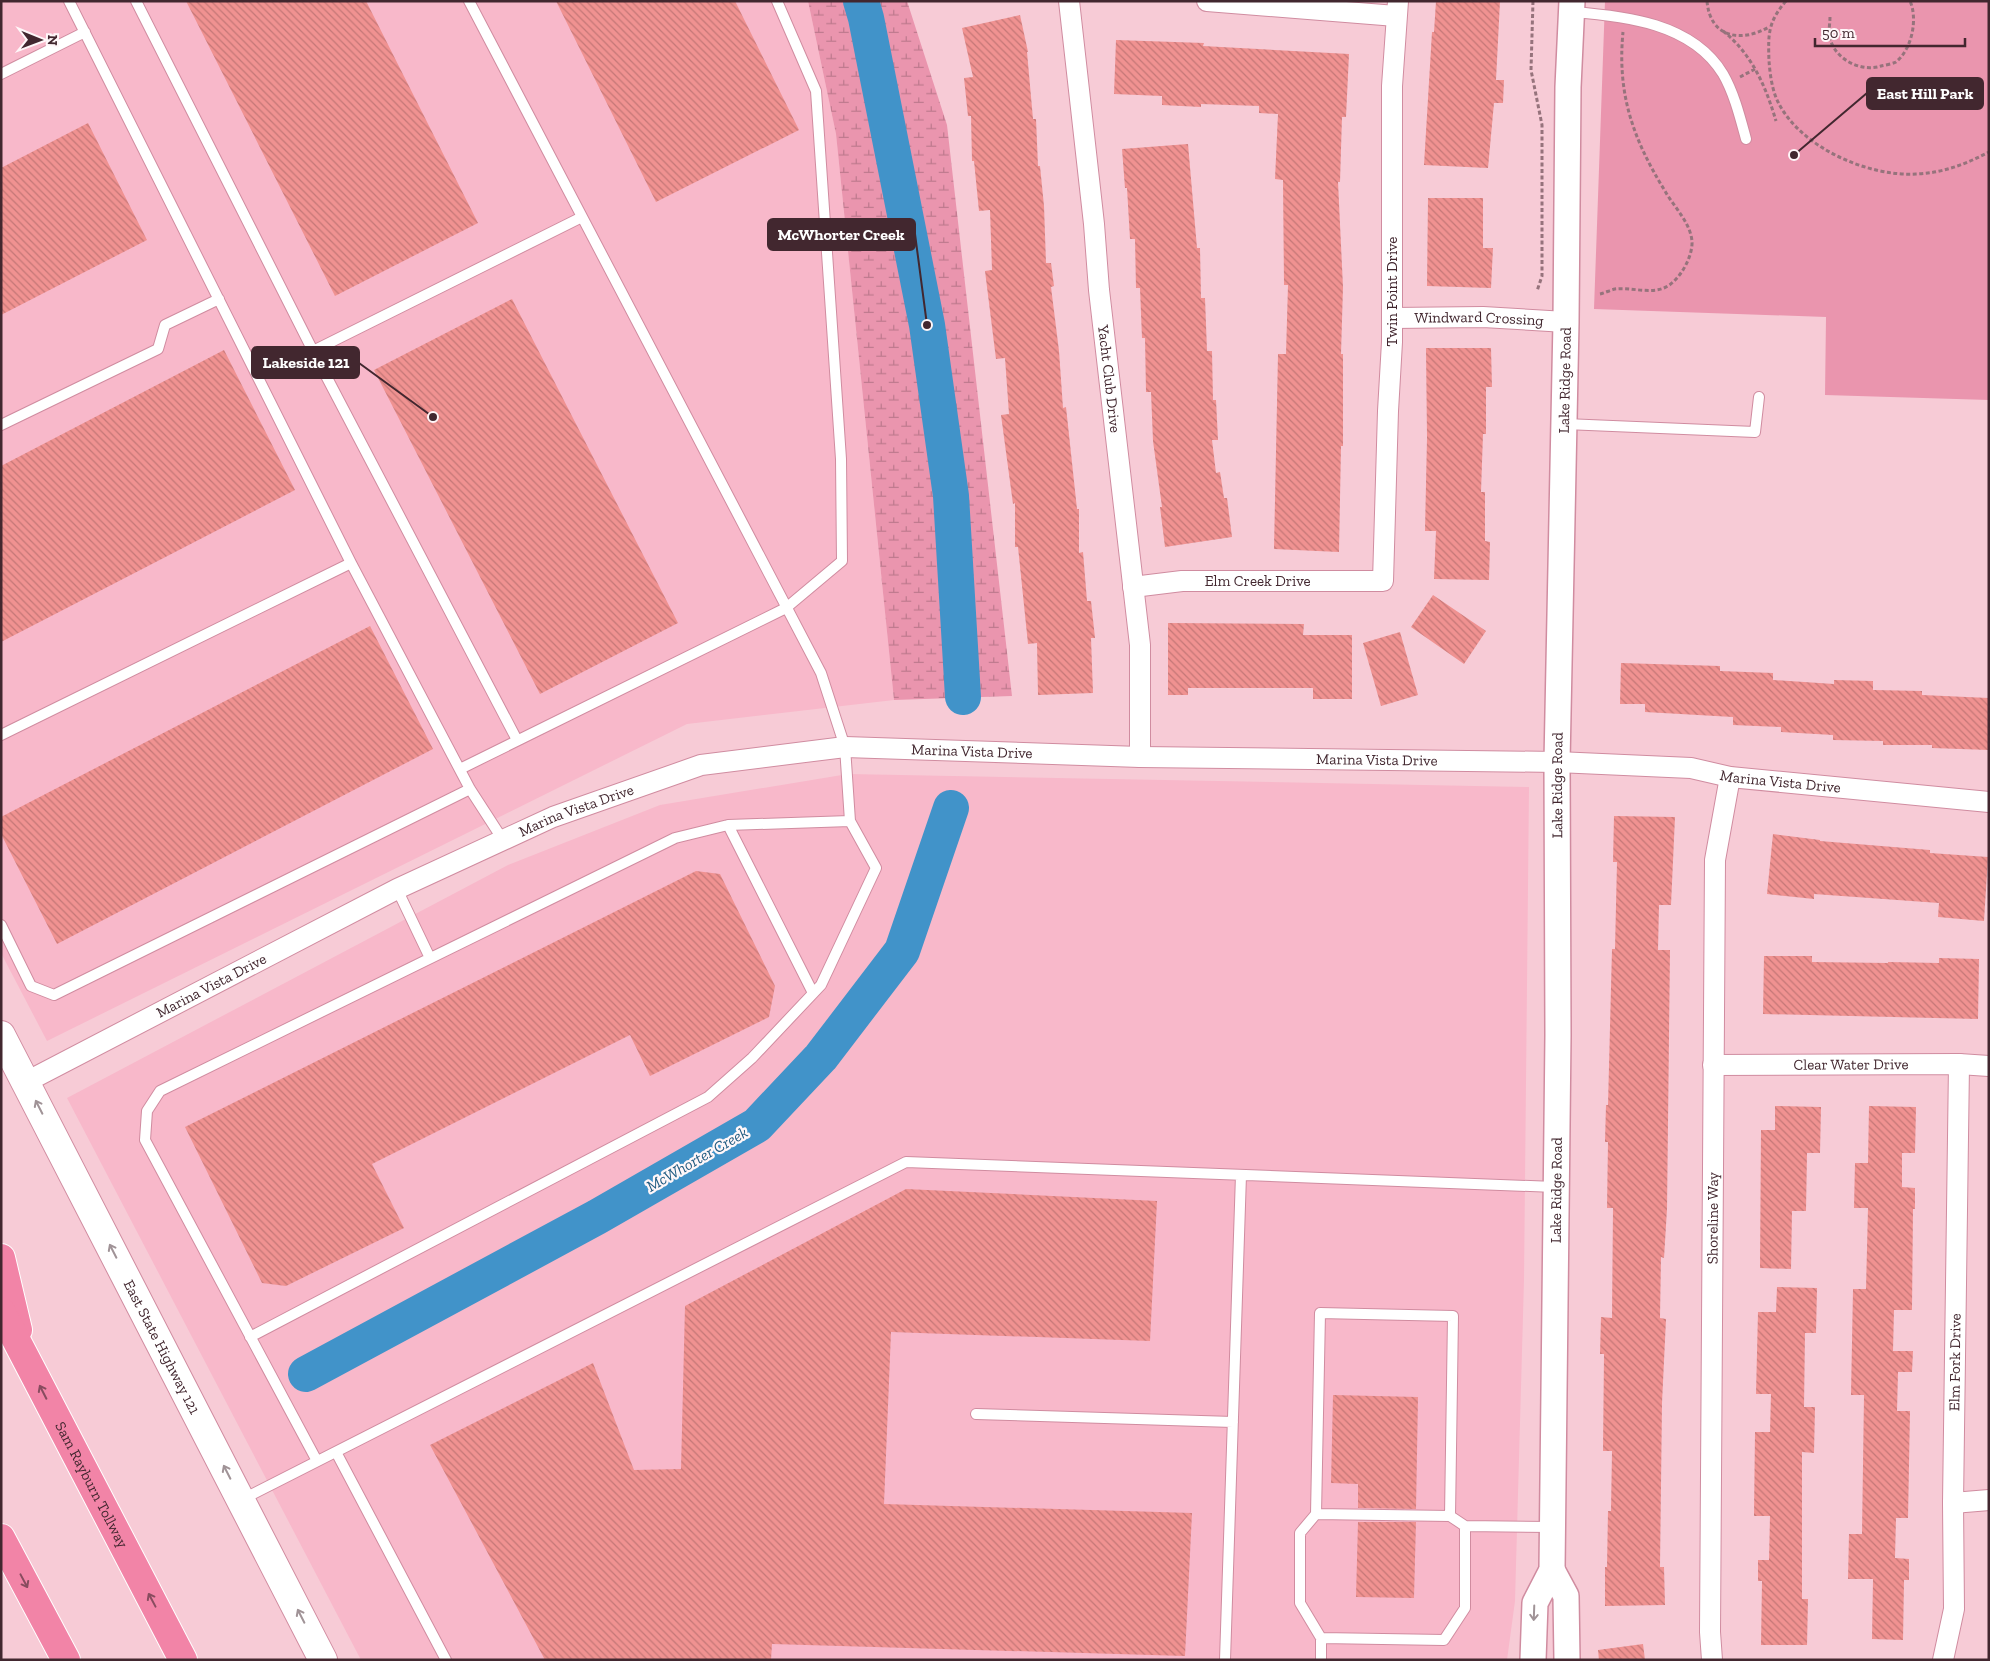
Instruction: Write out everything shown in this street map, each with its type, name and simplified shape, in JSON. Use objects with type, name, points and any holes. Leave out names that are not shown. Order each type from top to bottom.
[{"type":"highway","points":[[1,1258],[24,1356]]},
{"type":"highway","name":"Sam Rayburn Tollway","points":[[1,1311],[183,1660]]},
{"type":"highway","points":[[1,1538],[66,1660]]},
{"type":"main road","name":"East State Highway 121","points":[[1,1035],[323,1660]]},
{"type":"street","name":"Yacht Club Drive","points":[[1069,1],[1094,224],[1099,290],[1140,645],[1140,757]]},
{"type":"street","points":[[1207,1],[1397,9]]},
{"type":"street","name":"Lake Ridge Road","points":[[1533,1660],[1535,1602],[1552,1570],[1558,1035],[1557,762],[1566,322],[1568,87],[1572,7]]},
{"type":"street","name":"Twin Point Drive","points":[[1384,581],[1388,411],[1393,318],[1392,86],[1397,9]]},
{"type":"street","name":"Windward Crossing","points":[[1393,318],[1483,317],[1566,322]]},
{"type":"street","name":"Elm Creek Drive","points":[[1133,588],[1182,580],[1384,581]]},
{"type":"street","name":"Marina Vista Drive","points":[[26,1082],[397,889],[553,817],[701,765],[845,747],[1140,757],[1557,762],[1690,768],[1730,777],[1989,802]]},
{"type":"street","name":"Shoreline Way","points":[[1712,1660],[1710,1622],[1715,860],[1730,777]]},
{"type":"street","name":"Clear Water Drive","points":[[1713,1065],[1960,1064],[1989,1066]]},
{"type":"street","name":"Elm Fork Drive","points":[[1944,1660],[1954,1609],[1953,1503],[1960,1064]]},
{"type":"street","points":[[1953,1503],[1989,1500]]},
{"type":"street","name":"Lake Ridge Road","points":[[1552,1570],[1566,1596],[1567,1660]]},
{"type":"lane","points":[[69,1],[351,563],[470,788],[503,840]]},
{"type":"lane","points":[[136,1],[313,351],[517,740]]},
{"type":"lane","points":[[250,1337],[708,1096],[752,1058],[821,984],[876,868],[850,821],[845,747],[821,673],[469,1]]},
{"type":"lane","points":[[460,769],[786,608],[842,561],[841,459],[816,91],[777,1]]},
{"type":"lane","points":[[1572,7],[1642,20],[1673,31],[1702,50],[1722,73],[1736,102],[1746,139]]},
{"type":"lane","points":[[1,74],[85,32]]},
{"type":"lane","points":[[313,351],[582,217]]},
{"type":"lane","points":[[1,426],[158,349],[164,325],[218,299]]},
{"type":"lane","points":[[1564,424],[1755,432],[1759,397]]},
{"type":"lane","points":[[1,735],[351,563]]},
{"type":"lane","points":[[1,925],[31,986],[54,995],[470,788]]},
{"type":"lane","points":[[317,1461],[145,1140],[148,1111],[160,1091],[675,838],[728,825],[850,821]]},
{"type":"lane","points":[[728,825],[813,993]]},
{"type":"lane","points":[[397,889],[430,958]]},
{"type":"lane","points":[[241,1500],[906,1162],[1556,1187]]},
{"type":"lane","points":[[1224,1660],[1241,1175]]},
{"type":"lane","points":[[1321,1660],[1321,1638],[1300,1603],[1300,1533],[1316,1514],[1320,1313],[1454,1316],[1450,1516]]},
{"type":"lane","points":[[976,1414],[1233,1422]]},
{"type":"lane","points":[[336,1452],[446,1660]]},
{"type":"lane","points":[[1316,1514],[1450,1516],[1465,1526],[1553,1527]]},
{"type":"lane","points":[[1321,1638],[1444,1640],[1465,1608],[1465,1526]]},
{"type":"path","points":[[1533,1],[1531,70],[1542,125],[1542,276],[1536,292]]},
{"type":"path","points":[[1707,1],[1708,13],[1713,22],[1735,41],[1755,69],[1776,121]]},
{"type":"path","points":[[1723,32],[1735,36],[1761,32],[1769,27],[1786,1]]},
{"type":"path","points":[[1830,17],[1829,34],[1836,49],[1849,63],[1860,67],[1875,68],[1895,62],[1907,48],[1914,16],[1910,1]]},
{"type":"path","points":[[1600,294],[1615,289],[1664,288],[1678,278],[1684,268],[1692,242],[1689,227],[1646,160],[1632,127],[1625,99],[1621,64],[1624,17]]},
{"type":"path","points":[[1769,27],[1770,69],[1777,101],[1786,116],[1816,143],[1832,153],[1854,164],[1875,171],[1893,174],[1917,174],[1958,167],[1989,152]]},
{"type":"shaded area","points":[[1,1],[808,1],[836,134],[894,700],[687,724],[47,1041],[1,953]]},
{"type":"shaded area","points":[[848,774],[1529,787],[1524,1280],[1515,1601],[1507,1660],[361,1660],[67,1098],[508,865],[660,805]]},
{"type":"green space","points":[[808,1],[907,1],[947,125],[1012,696],[894,700],[836,134]]},
{"type":"green space","points":[[1605,1],[1989,1],[1989,400],[1825,395],[1826,317],[1594,309]]},
{"type":"building","points":[[186,1],[366,1],[478,223],[335,296]]},
{"type":"building","points":[[556,1],[735,1],[799,130],[656,202]]},
{"type":"building","points":[[1436,1],[1500,1],[1496,80],[1504,80],[1503,103],[1494,103],[1488,168],[1424,165],[1432,32],[1434,32]]},
{"type":"building","points":[[1020,15],[1028,52],[1033,119],[1036,119],[1038,166],[1040,166],[1044,206],[1046,263],[1051,263],[1054,286],[1051,287],[1059,351],[1063,408],[1066,407],[1077,509],[1079,509],[1079,553],[1083,552],[1087,601],[1091,601],[1095,638],[1091,638],[1093,693],[1038,695],[1037,643],[1028,644],[1018,547],[1015,547],[1015,503],[1013,504],[1001,415],[1009,414],[1005,358],[996,359],[985,271],[992,270],[990,210],[979,211],[974,161],[972,161],[971,116],[968,116],[964,78],[973,77],[962,28]]},
{"type":"building","points":[[1116,40],[1204,43],[1203,46],[1349,54],[1346,117],[1342,117],[1340,182],[1338,182],[1343,287],[1341,354],[1343,354],[1343,446],[1341,446],[1339,552],[1274,549],[1278,354],[1286,354],[1288,285],[1284,285],[1283,180],[1275,179],[1278,114],[1259,113],[1259,106],[1201,104],[1201,107],[1162,105],[1162,96],[1114,94]]},
{"type":"building","points":[[88,123],[147,240],[1,315],[1,168]]},
{"type":"building","points":[[1188,144],[1197,248],[1200,248],[1201,298],[1205,298],[1207,351],[1212,351],[1213,400],[1216,400],[1218,440],[1212,440],[1216,473],[1220,472],[1224,498],[1227,498],[1232,537],[1165,547],[1160,507],[1162,507],[1153,441],[1151,392],[1146,392],[1145,338],[1142,338],[1140,288],[1136,288],[1135,239],[1130,239],[1127,188],[1125,188],[1122,149]]},
{"type":"building","points":[[1428,198],[1483,198],[1483,248],[1493,248],[1491,288],[1427,286]]},
{"type":"building","points":[[512,299],[678,623],[540,694],[374,370]]},
{"type":"building","points":[[1426,348],[1491,348],[1492,387],[1486,387],[1486,434],[1483,434],[1481,492],[1485,492],[1485,541],[1490,542],[1489,580],[1434,579],[1436,531],[1425,531]]},
{"type":"building","points":[[224,350],[295,490],[1,642],[1,466]]},
{"type":"building","points":[[1433,595],[1486,631],[1464,664],[1411,627]]},
{"type":"building","points":[[1168,623],[1304,624],[1303,635],[1352,635],[1352,699],[1313,699],[1313,688],[1188,688],[1188,695],[1168,695]]},
{"type":"building","points":[[370,626],[433,749],[57,944],[1,834],[1,817]]},
{"type":"building","points":[[1400,632],[1418,695],[1381,706],[1363,643]]},
{"type":"building","points":[[1621,663],[1720,666],[1720,671],[1773,673],[1773,680],[1834,684],[1834,680],[1873,681],[1873,690],[1922,691],[1922,695],[1989,698],[1989,750],[1932,748],[1932,745],[1883,745],[1883,741],[1833,740],[1833,735],[1781,732],[1781,727],[1733,725],[1733,717],[1645,712],[1645,704],[1620,704]]},
{"type":"building","points":[[1614,816],[1675,817],[1671,905],[1659,905],[1658,950],[1670,950],[1667,1209],[1664,1258],[1661,1257],[1660,1318],[1666,1319],[1662,1403],[1660,1567],[1664,1567],[1665,1605],[1605,1606],[1605,1567],[1607,1567],[1608,1511],[1611,1511],[1612,1451],[1603,1451],[1604,1354],[1600,1354],[1601,1317],[1612,1318],[1613,1208],[1607,1208],[1608,1142],[1605,1142],[1606,1105],[1608,1105],[1612,949],[1615,949],[1617,862],[1613,862]]},
{"type":"building","points":[[1773,834],[1820,841],[1930,850],[1930,853],[1988,857],[1984,921],[1938,917],[1939,903],[1814,894],[1814,899],[1767,894]]},
{"type":"building","points":[[696,871],[720,874],[775,986],[769,1017],[650,1076],[630,1035],[372,1164],[404,1228],[286,1286],[262,1283],[185,1127]]},
{"type":"building","points":[[1764,956],[1812,956],[1812,962],[1939,963],[1939,958],[1979,959],[1978,1019],[1763,1014]]},
{"type":"building","points":[[1775,1106],[1821,1107],[1820,1153],[1807,1153],[1806,1211],[1792,1211],[1791,1269],[1760,1268],[1761,1130],[1775,1130]]},
{"type":"building","points":[[1869,1106],[1916,1107],[1915,1153],[1902,1153],[1902,1187],[1915,1188],[1912,1310],[1894,1310],[1893,1351],[1913,1351],[1912,1372],[1898,1372],[1897,1411],[1910,1411],[1908,1518],[1896,1518],[1895,1558],[1909,1559],[1909,1580],[1904,1580],[1903,1640],[1872,1639],[1873,1579],[1848,1579],[1849,1534],[1862,1534],[1864,1395],[1851,1395],[1853,1289],[1866,1289],[1868,1208],[1854,1208],[1855,1163],[1868,1163]]},
{"type":"building","points":[[906,1189],[1157,1201],[1150,1341],[891,1332],[884,1504],[1192,1513],[1185,1656],[772,1644],[771,1660],[545,1660],[430,1445],[593,1363],[634,1470],[681,1469],[685,1306]]},
{"type":"building","points":[[1777,1287],[1817,1288],[1816,1333],[1805,1333],[1804,1407],[1815,1407],[1814,1453],[1802,1452],[1802,1599],[1808,1599],[1807,1645],[1761,1645],[1762,1581],[1758,1581],[1758,1560],[1769,1560],[1770,1516],[1754,1516],[1755,1432],[1770,1432],[1771,1394],[1756,1394],[1758,1312],[1776,1312]]},
{"type":"building","points":[[1333,1395],[1418,1397],[1416,1509],[1358,1508],[1358,1484],[1331,1483]]},
{"type":"building","points":[[1358,1522],[1416,1522],[1414,1598],[1356,1597]]},
{"type":"building","points":[[1643,1644],[1645,1660],[1599,1660],[1598,1650]]},
{"type":"waterway","name":"McWhorter Creek","points":[[861,1],[866,18],[927,325],[951,496],[963,697]]},
{"type":"waterway","name":"McWhorter Creek","points":[[306,1374],[597,1217],[757,1125],[821,1057],[902,951],[951,808]]},
{"type":"place","name":"East Hill Park","points":[[1794,155]]},
{"type":"place","name":"McWhorter Creek","points":[[927,325]]},
{"type":"place","name":"Lakeside 121","points":[[433,417]]}]
